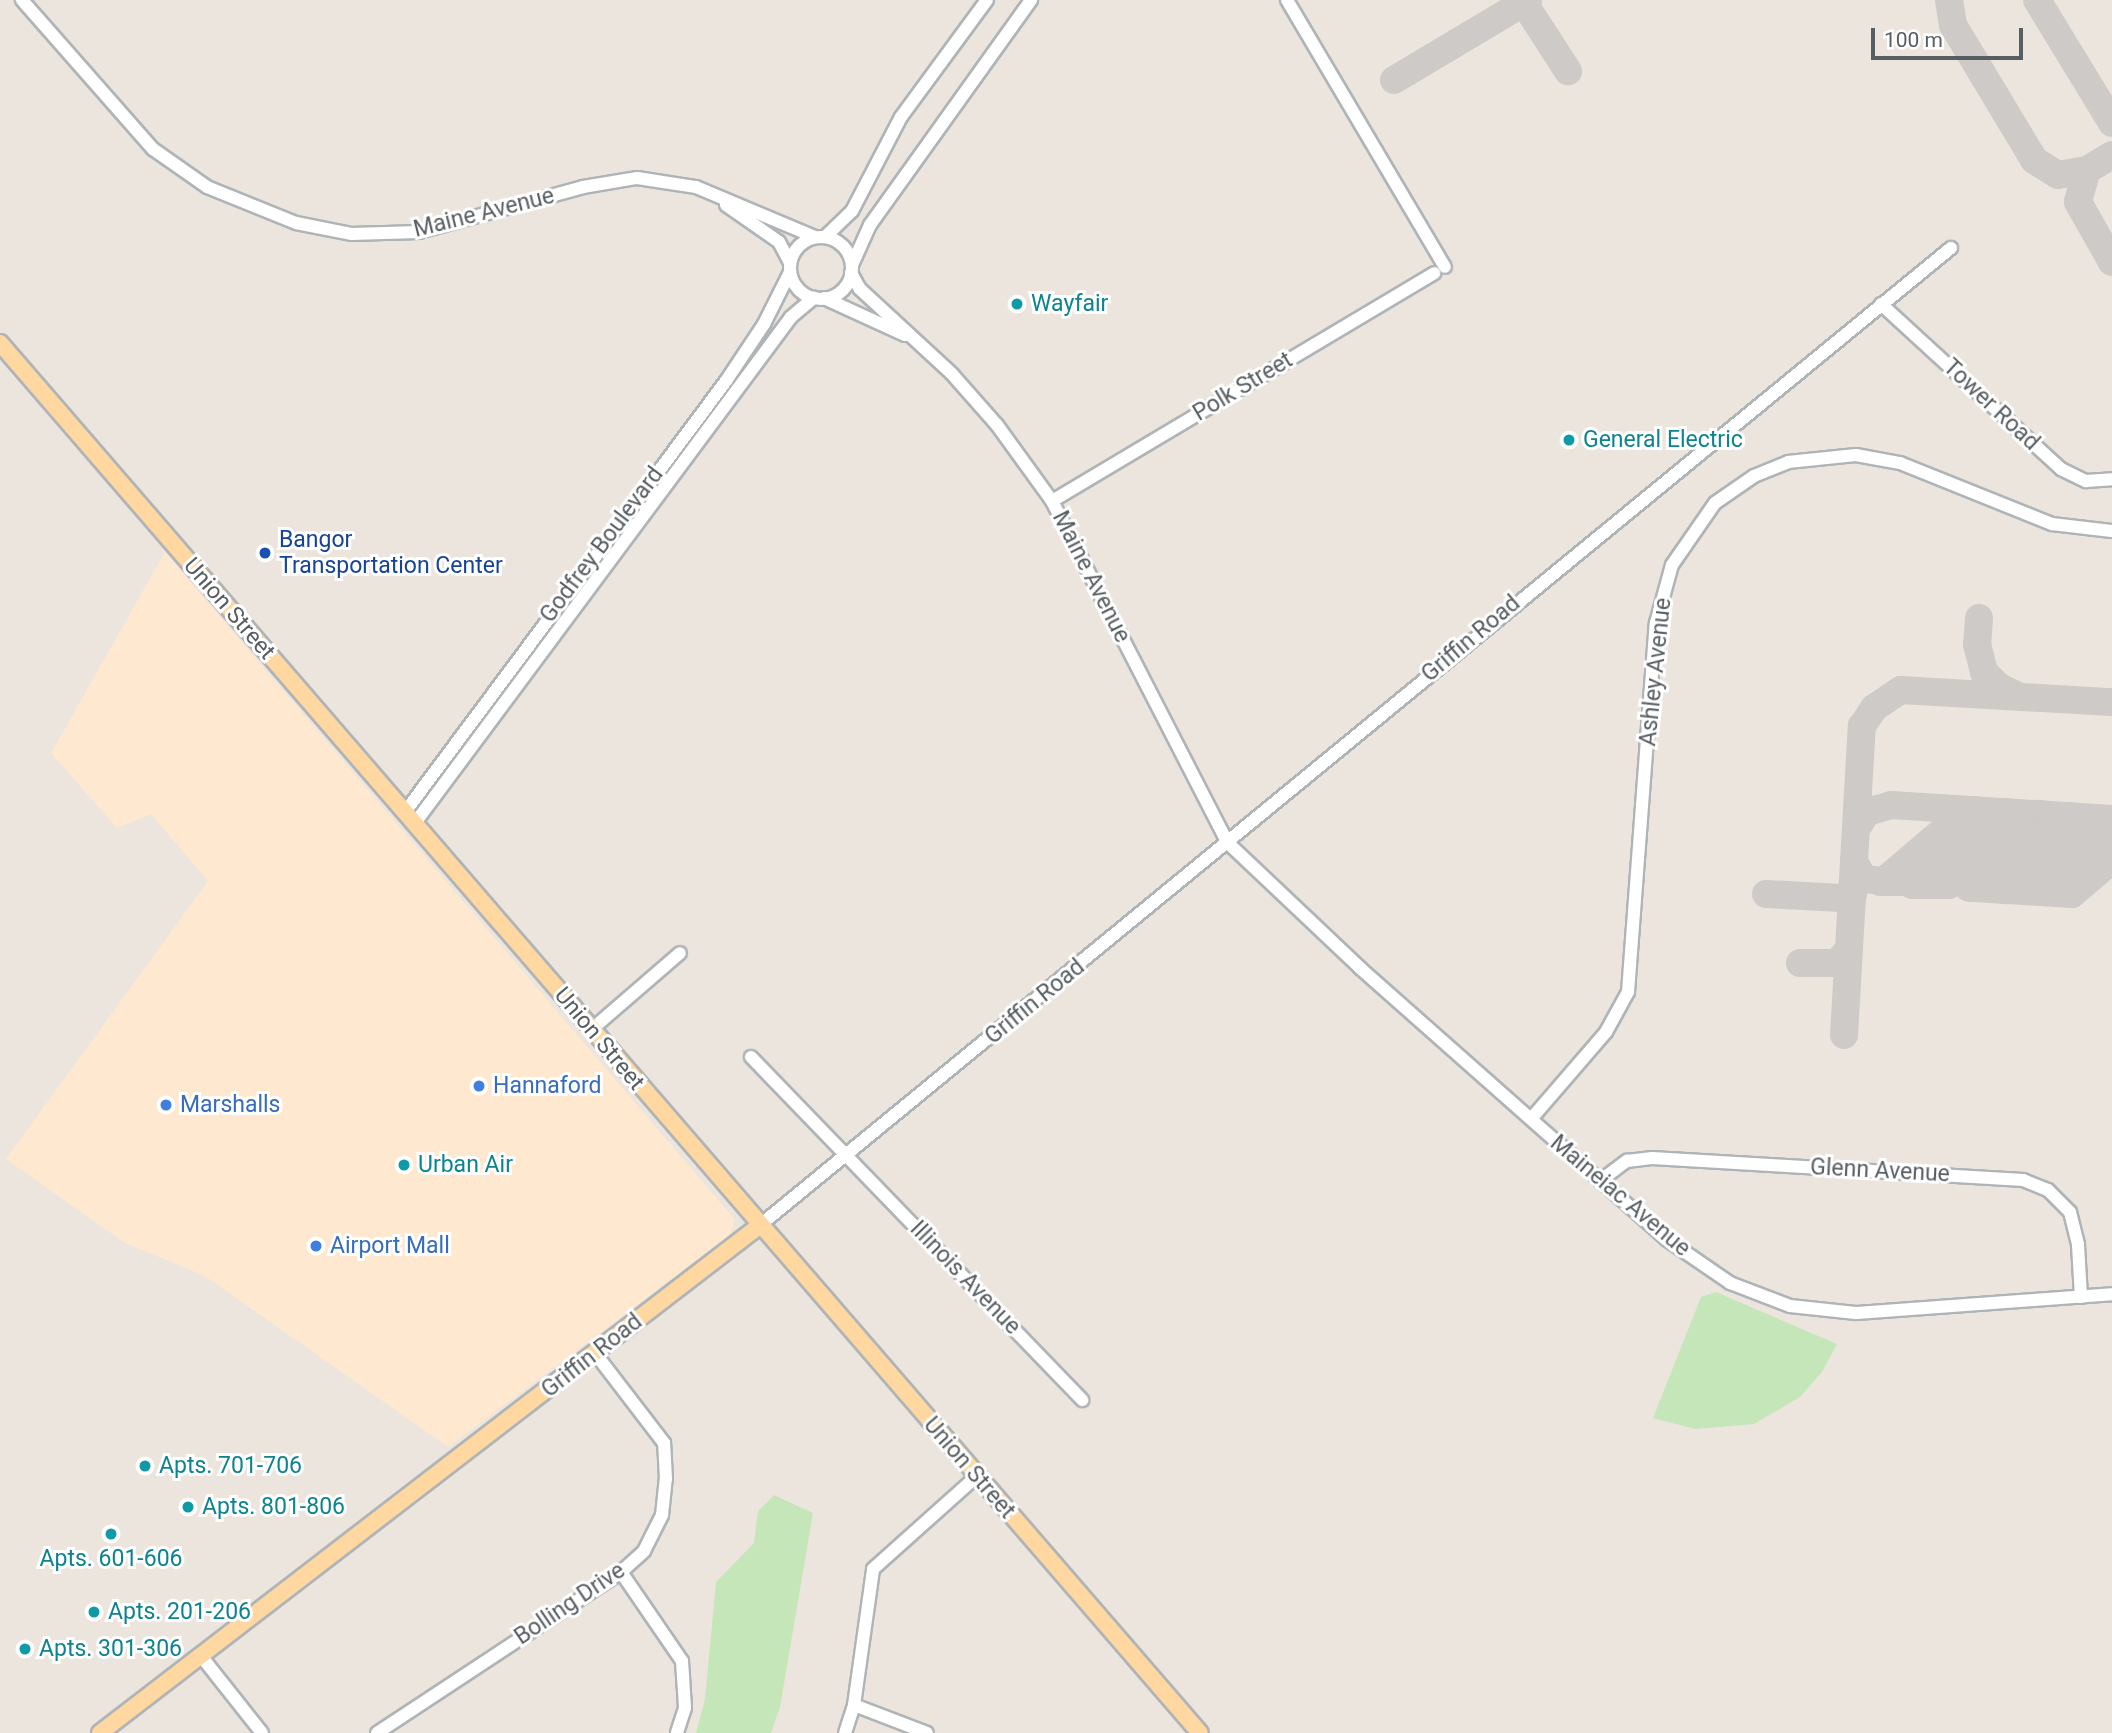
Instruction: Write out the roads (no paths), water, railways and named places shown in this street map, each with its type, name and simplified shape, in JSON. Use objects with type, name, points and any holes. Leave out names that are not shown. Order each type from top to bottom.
[{"type":"main road","name":"Union Street","points":[[0,343],[593,1029],[1194,1731]]},
{"type":"main road","name":"Griffin Road","points":[[100,1733],[759,1226]]},
{"type":"street","name":"Maine Avenue","points":[[22,0],[153,149],[218,193],[296,223],[351,234],[419,232],[609,181],[660,179],[696,187],[820,237]]},
{"type":"street","points":[[987,0],[901,117],[852,211],[820,237],[798,246],[790,268],[798,289],[819,298],[843,290],[870,225],[1031,0]]},
{"type":"street","name":"Polk Street","points":[[1052,501],[1440,270],[1287,0]]},
{"type":"street","name":"Maine Avenue","points":[[696,187],[764,229],[786,251],[790,268]]},
{"type":"street","points":[[820,237],[840,243],[852,269]]},
{"type":"street","name":"Griffin Road","points":[[759,1226],[848,1156],[1227,843],[1502,612],[1951,248]]},
{"type":"street","name":"Godfrey Boulevard","points":[[410,817],[726,381],[764,324],[790,268]]},
{"type":"street","name":"Maine Avenue","points":[[852,269],[860,289],[915,339],[998,425],[1052,501],[1227,843]]},
{"type":"street","name":"Maine Avenue","points":[[819,298],[915,339]]},
{"type":"street","name":"Godfrey Boulevard","points":[[410,817],[791,317],[819,298]]},
{"type":"street","name":"Tower Road","points":[[1881,304],[2061,469],[2086,481],[2112,479]]},
{"type":"street","name":"Ashley Avenue","points":[[1531,1119],[1606,1032],[1628,992],[1656,623],[1672,565],[1715,503],[1754,476],[1788,462],[1856,455],[1900,463],[2052,524],[2112,531]]},
{"type":"street","name":"Maineiac Avenue","points":[[1227,843],[1666,1239],[1730,1283],[1790,1306],[1856,1313],[2112,1294]]},
{"type":"street","points":[[593,1029],[680,953]]},
{"type":"street","name":"Illinois Avenue","points":[[751,1057],[1082,1400]]},
{"type":"street","name":"Glenn Avenue","points":[[1600,1181],[1627,1161],[1652,1158],[2023,1180],[2048,1190],[2070,1212],[2078,1245],[2081,1297]]},
{"type":"street","name":"Bolling Drive","points":[[377,1733],[621,1572],[644,1551],[662,1515],[664,1443],[596,1353]]},
{"type":"street","points":[[845,1733],[854,1705],[873,1569],[976,1477]]},
{"type":"street","points":[[621,1572],[682,1661],[685,1708],[677,1733]]},
{"type":"street","points":[[201,1656],[261,1733]]},
{"type":"street","points":[[854,1705],[927,1733]]},
{"type":"place","name":"Wayfair","points":[[1017,304]]},
{"type":"place","name":"General Electric","points":[[1569,440]]},
{"type":"place","name":"Bangor Transportation Center","points":[[265,553]]},
{"type":"place","name":"Hannaford","points":[[479,1086]]},
{"type":"place","name":"Marshalls","points":[[166,1105]]},
{"type":"place","name":"Urban Air","points":[[404,1165]]},
{"type":"place","name":"Airport Mall","points":[[316,1246]]},
{"type":"place","name":"Apts. 701-706","points":[[145,1466]]},
{"type":"place","name":"Apts. 801-806","points":[[188,1507]]},
{"type":"place","name":"Apts. 601-606","points":[[111,1534]]},
{"type":"place","name":"Apts. 201-206","points":[[94,1612]]},
{"type":"place","name":"Apts. 301-306","points":[[25,1649]]}]
